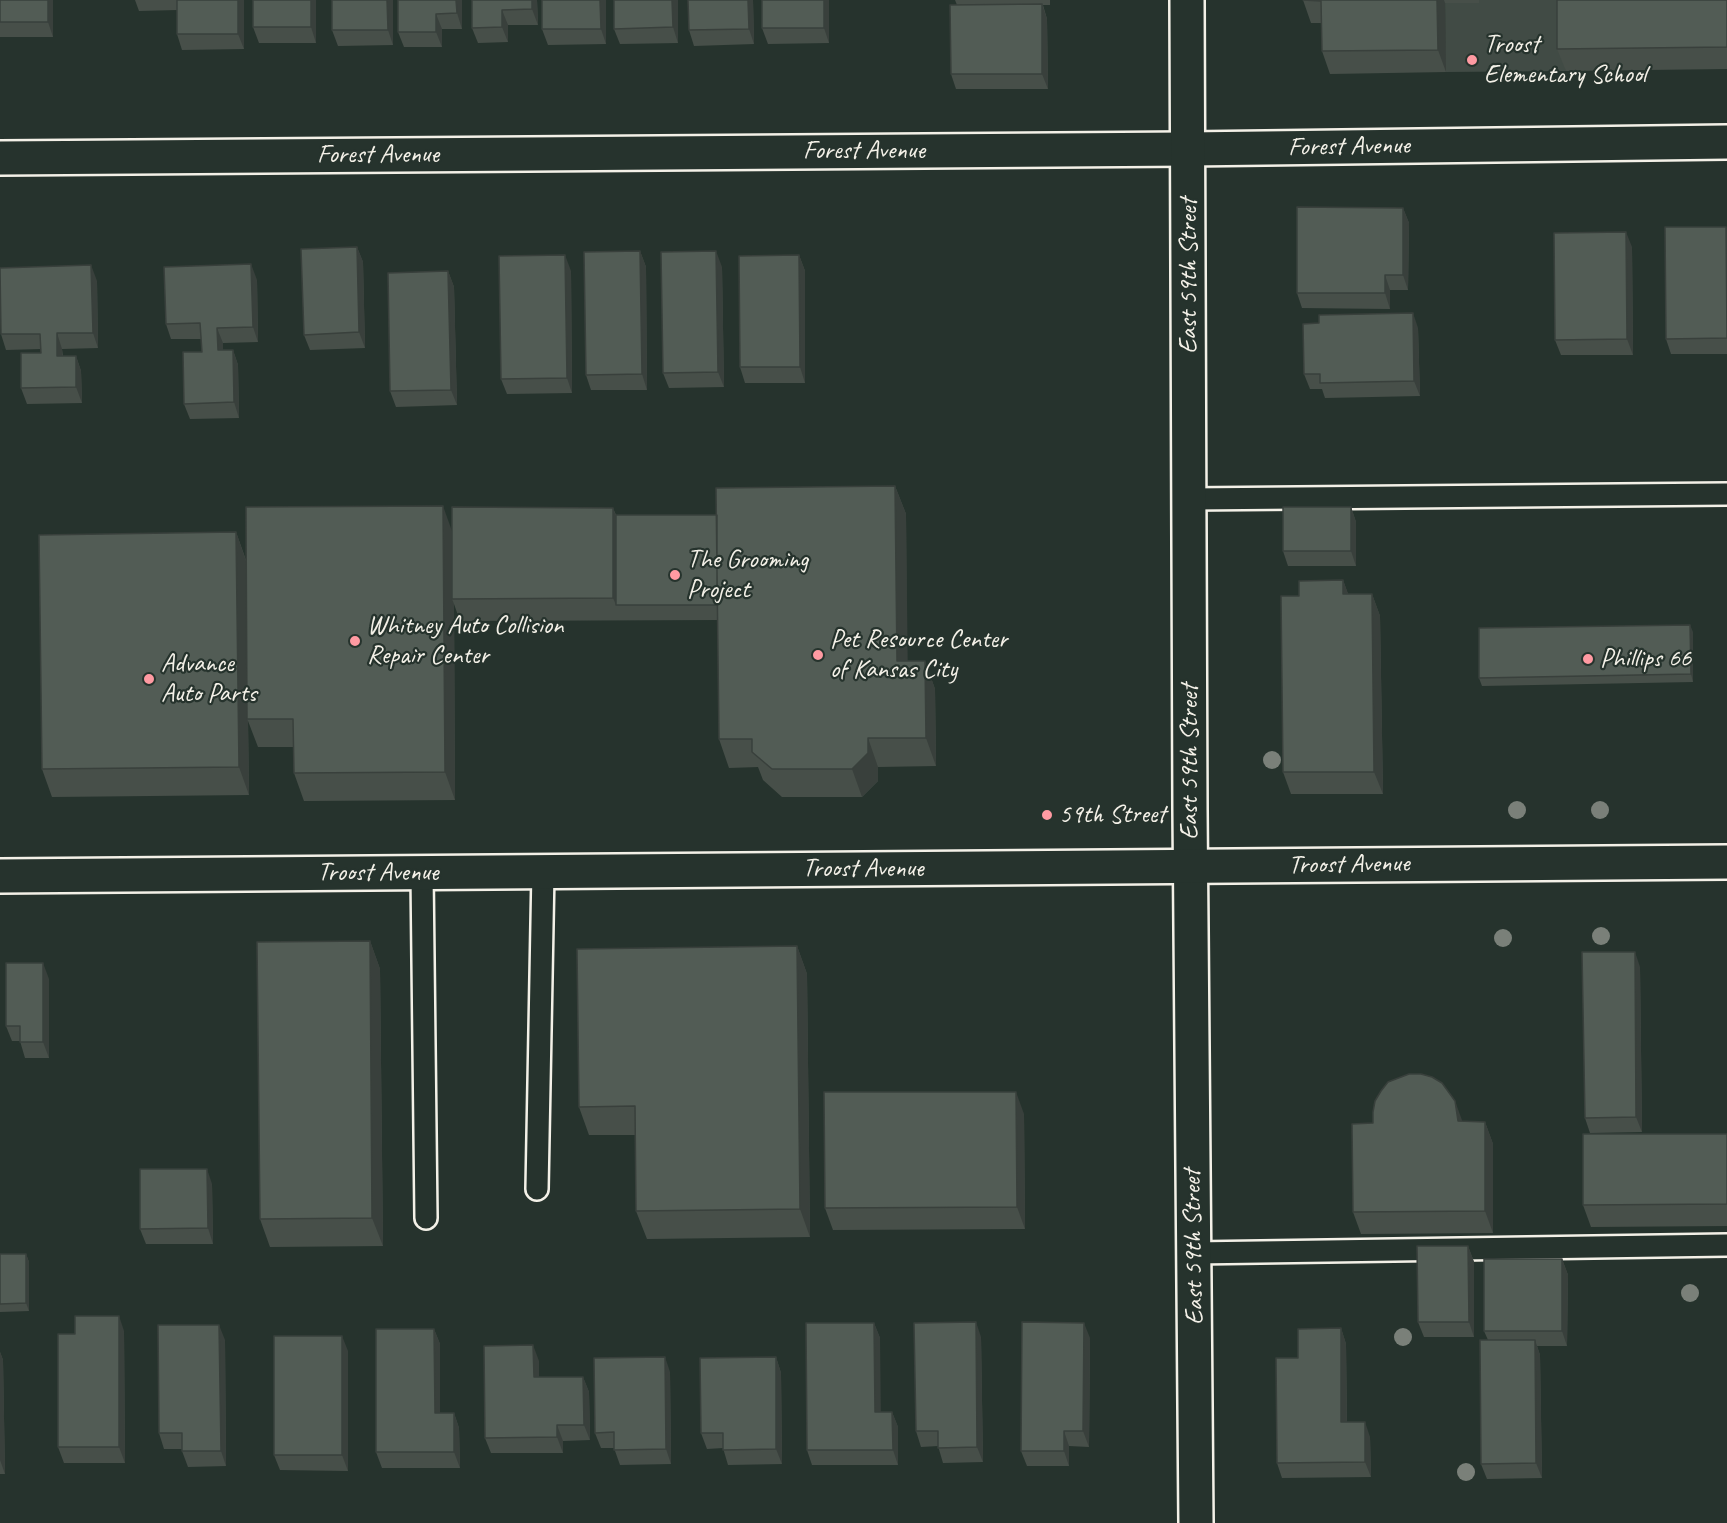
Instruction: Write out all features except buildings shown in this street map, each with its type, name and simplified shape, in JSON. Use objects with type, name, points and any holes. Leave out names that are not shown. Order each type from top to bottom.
[{"type":"street","name":"East 59th Street","points":[[1187,0],[1196,1523]]},
{"type":"street","name":"Forest Avenue","points":[[0,158],[1188,149],[1727,142]]},
{"type":"street","name":"Troost Avenue","points":[[0,876],[1727,862]]},
{"type":"lane","points":[[1190,499],[1727,494]]},
{"type":"lane","points":[[537,1189],[543,871]]},
{"type":"lane","points":[[422,873],[426,1218]]},
{"type":"lane","points":[[1194,1253],[1727,1245]]},
{"type":"shaded area","points":[[1479,0],[1565,0],[1566,71],[1446,72],[1445,3],[1478,3]]},
{"type":"place","name":"Troost Elementary School","points":[[1472,60]]},
{"type":"place","name":"The Grooming Project","points":[[675,575]]},
{"type":"place","name":"Whitney Auto Collision Repair Center","points":[[355,641]]},
{"type":"place","name":"Pet Resource Center of Kansas City","points":[[818,655]]},
{"type":"place","name":"Phillips 66","points":[[1588,659]]},
{"type":"place","name":"Advance Auto Parts","points":[[149,679]]},
{"type":"place","name":"59th Street","points":[[1047,815]]}]
